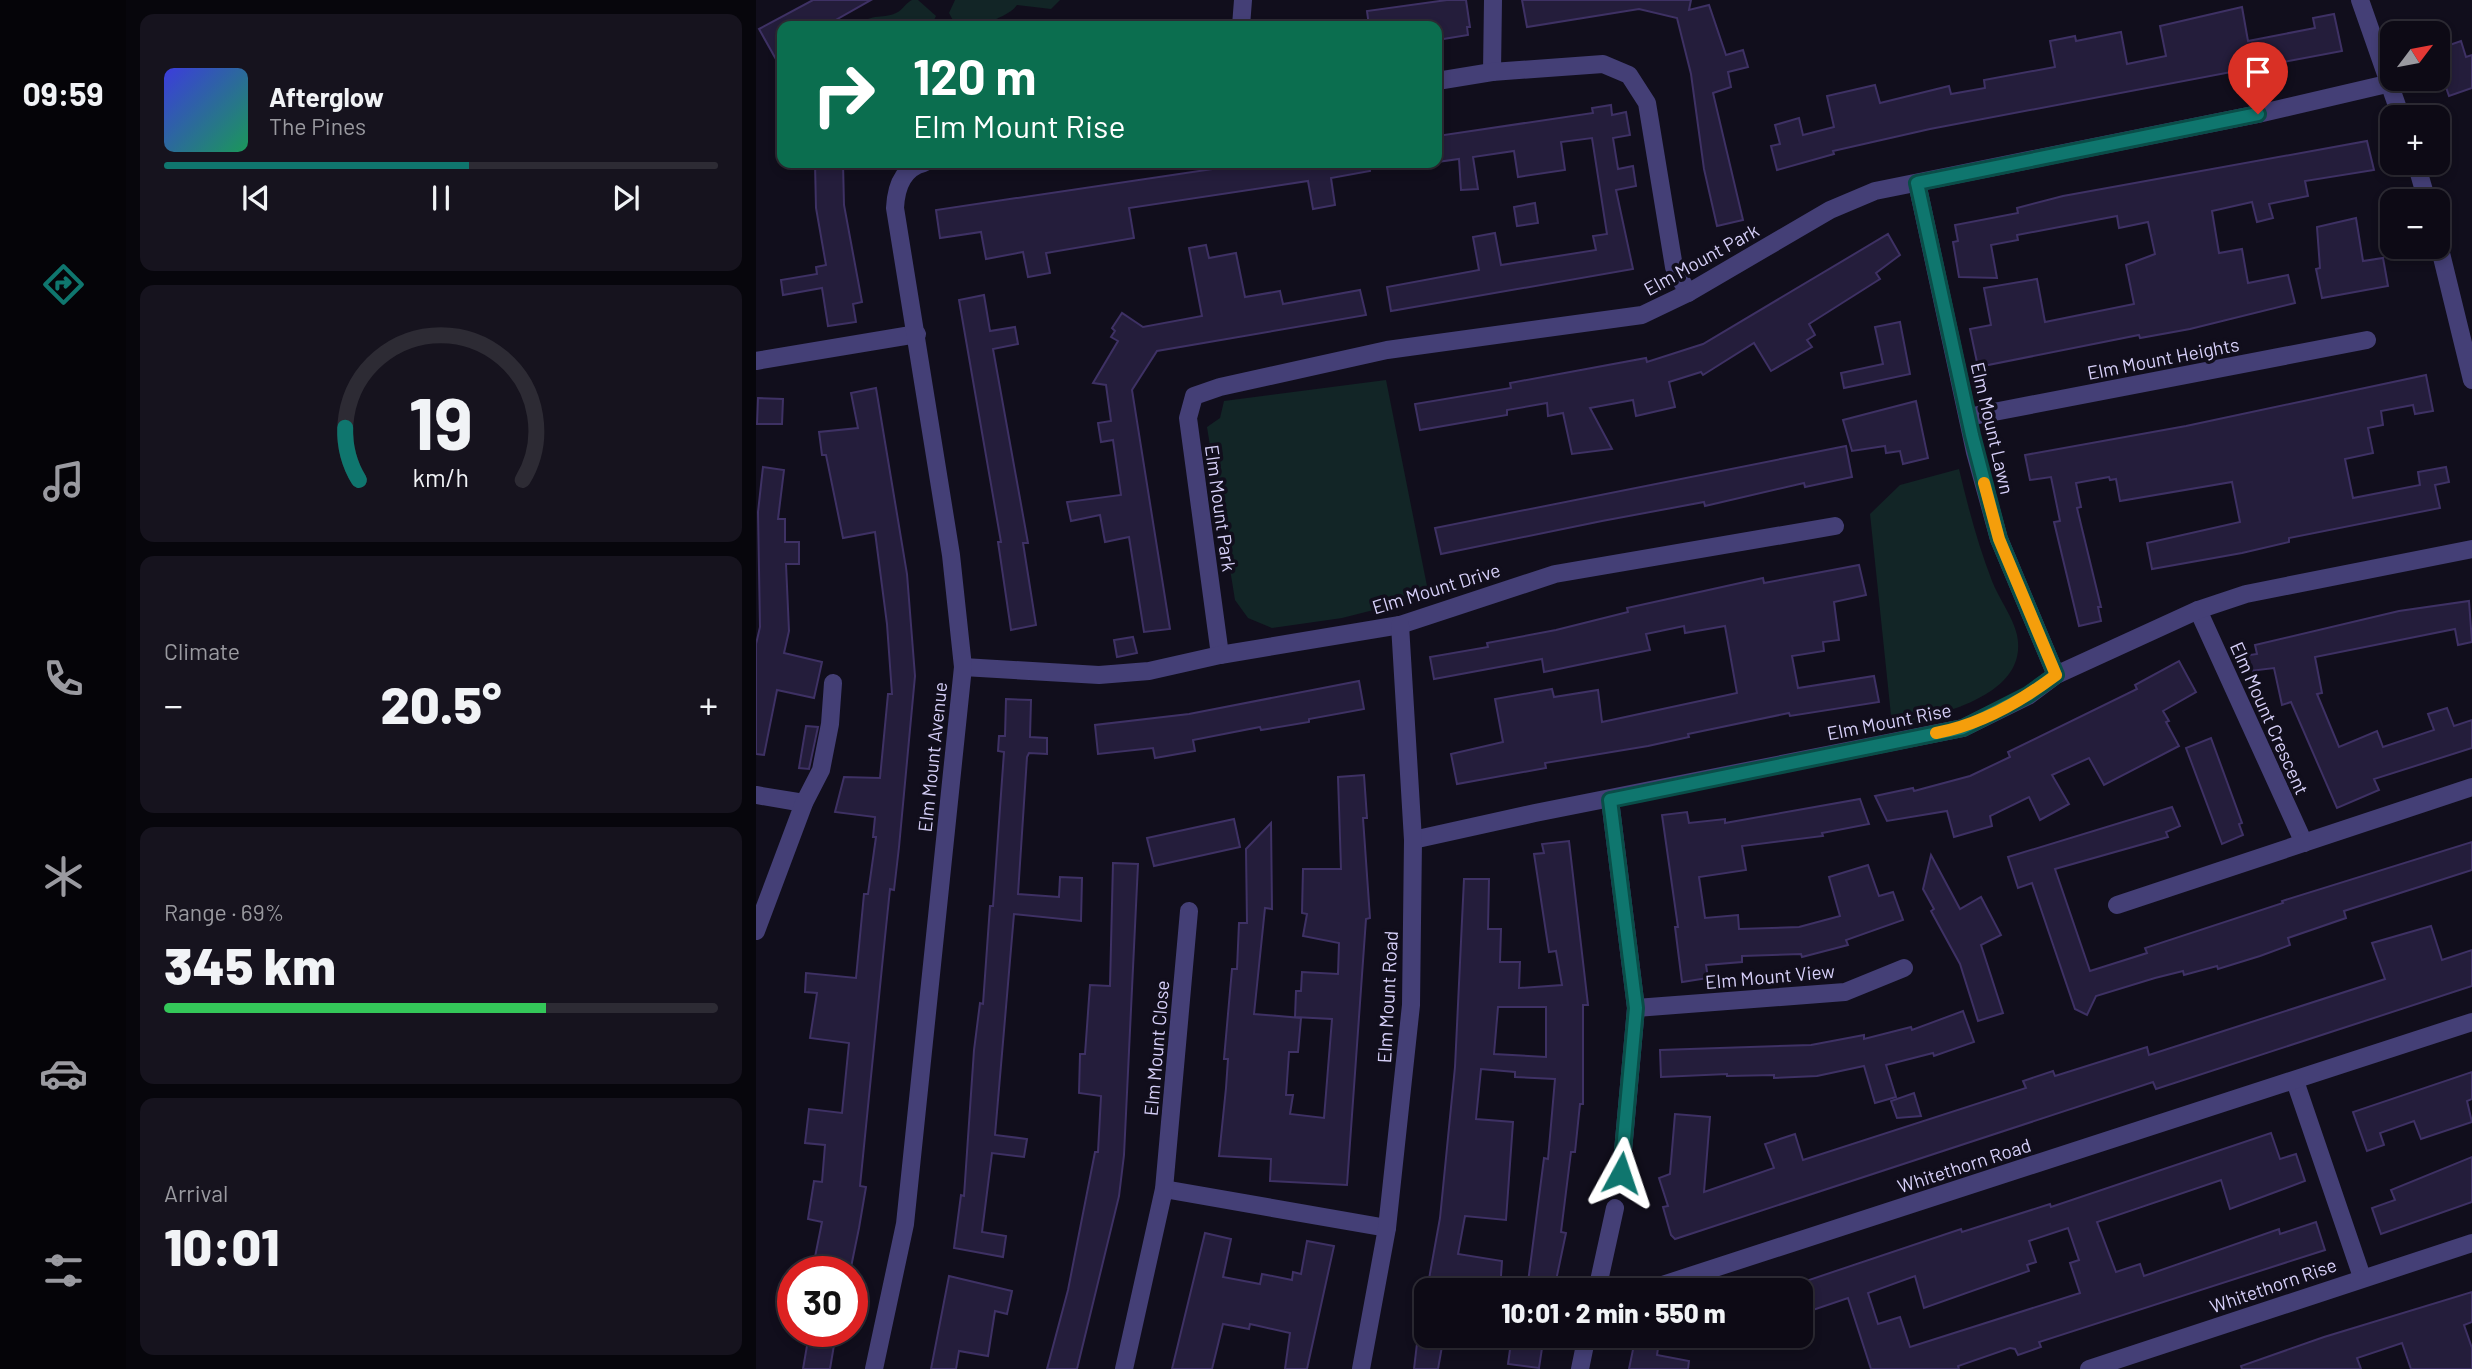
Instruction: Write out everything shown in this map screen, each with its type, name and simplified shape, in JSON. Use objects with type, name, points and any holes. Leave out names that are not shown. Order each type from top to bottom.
[{"type":"street","points":[[1241,21],[1242,0]]},
{"type":"street","points":[[1492,72],[1493,0]]},
{"type":"street","points":[[2360,0],[2380,54]]},
{"type":"street","points":[[1442,80],[1492,72],[1603,64],[1629,75],[1647,103],[1674,267],[1688,293]]},
{"type":"street","name":"Elm Mount Park","points":[[1220,655],[1188,418],[1194,396],[1220,387],[1387,350],[1642,315],[1688,293],[1830,210],[1875,191],[2258,114],[2380,86]]},
{"type":"street","name":"Elm Mount Avenue","points":[[874,1369],[905,1224],[963,667],[951,555],[895,195],[905,172],[913,168]]},
{"type":"street","name":"Elm Mount Lawn","points":[[1917,183],[1968,417],[1999,539],[2056,675]]},
{"type":"street","points":[[2442,259],[2472,380]]},
{"type":"street","points":[[756,361],[917,334]]},
{"type":"street","name":"Elm Mount Heights","points":[[1968,417],[2367,340]]},
{"type":"street","name":"Elm Mount Drive","points":[[963,667],[1099,675],[1149,671],[1220,655],[1400,625],[1555,574],[1835,526]]},
{"type":"street","name":"Elm Mount Rise","points":[[1413,841],[1535,813],[1963,728],[2028,695],[2056,675],[2198,610],[2246,594],[2472,549]]},
{"type":"street","name":"Elm Mount Crescent","points":[[2198,610],[2304,843]]},
{"type":"street","name":"Elm Mount Road","points":[[1361,1369],[1388,1228],[1411,1005],[1413,841],[1400,625]]},
{"type":"street","points":[[756,931],[804,803],[821,770],[830,724],[833,683]]},
{"type":"street","points":[[2117,905],[2472,787]]},
{"type":"street","points":[[756,795],[804,803]]},
{"type":"street","points":[[1610,800],[1636,1008],[1621,1173]]},
{"type":"street","name":"Elm Mount Close","points":[[1124,1369],[1164,1189],[1189,911]]},
{"type":"street","name":"Elm Mount View","points":[[1636,1008],[1845,992],[1904,968]]},
{"type":"street","name":"Whitethorn Road","points":[[1684,1278],[2472,1022]]},
{"type":"street","points":[[2295,1081],[2362,1277]]},
{"type":"street","points":[[1164,1189],[1388,1228]]},
{"type":"street","points":[[1600,1278],[1615,1208]]},
{"type":"street","name":"Whitethorn Rise","points":[[2089,1369],[2472,1243]]},
{"type":"street","points":[[1580,1369],[1584,1348]]},
{"type":"green space","points":[[918,0],[936,16],[934,21],[865,21],[898,12],[908,3]]},
{"type":"green space","points":[[955,0],[1060,0],[1051,9],[1017,5],[994,21],[953,21],[949,13]]},
{"type":"green space","points":[[1386,380],[1429,596],[1342,618],[1272,628],[1248,618],[1235,600],[1207,427],[1220,418],[1224,401]]},
{"type":"green space","points":[[1959,469],[1987,567],[2015,628],[2017,656],[2009,674],[1975,700],[1932,716],[1892,725],[1870,514],[1900,485]]},
{"type":"building","points":[[813,0],[871,0],[834,21],[777,21],[777,61],[759,29]]},
{"type":"building","points":[[1466,0],[1470,27],[1467,27],[1468,35],[1442,39],[1442,21],[1368,21],[1367,11]]},
{"type":"building","points":[[1522,0],[1691,0],[1689,10],[1709,5],[1726,55],[1743,50],[1748,67],[1728,72],[1731,87],[1713,93],[1743,220],[1717,226],[1704,169],[1691,74],[1677,18],[1639,9],[1527,27]]},
{"type":"building","points":[[2242,7],[2248,41],[2315,28],[2313,18],[2334,14],[2342,51],[1930,129],[1833,151],[1834,154],[1777,170],[1771,146],[1780,144],[1775,125],[1799,118],[1803,135],[1834,127],[1827,96],[1875,85],[1880,103],[1949,86],[1951,94],[1985,88],[1984,80],[2055,67],[2050,41],[2075,36],[2076,41],[2121,32],[2127,64],[2166,56],[2160,26]]},
{"type":"building","points":[[2461,41],[2466,57],[2472,55],[2472,88],[2449,96],[2447,91],[2450,91],[2450,45]]},
{"type":"building","points":[[1611,105],[1612,115],[1626,112],[1630,135],[1613,138],[1618,169],[1633,166],[1636,186],[1616,190],[1633,269],[1391,311],[1387,287],[1479,270],[1473,237],[1495,233],[1501,265],[1596,250],[1593,236],[1607,234],[1592,138],[1561,142],[1565,170],[1518,177],[1514,151],[1473,157],[1478,189],[1461,190],[1459,159],[1442,161],[1442,135],[1593,113],[1592,108]]},
{"type":"building","points":[[2367,141],[2374,170],[2305,181],[2308,196],[2269,204],[2273,218],[2257,222],[2252,202],[2212,211],[2219,253],[2242,249],[2248,283],[2288,275],[2295,303],[2190,329],[2140,338],[2139,335],[1978,367],[1970,329],[1991,325],[1984,288],[2037,279],[2045,322],[2134,304],[2126,265],[2155,254],[2148,222],[2119,228],[2117,216],[2017,235],[2018,240],[1991,245],[1997,278],[1959,277],[1953,242],[1958,241],[1955,225],[2018,213],[2017,208],[2063,196]]},
{"type":"building","points":[[815,168],[843,168],[844,205],[862,302],[853,304],[856,322],[828,326],[822,288],[783,295],[781,280],[817,274],[816,267],[826,265],[816,208]]},
{"type":"building","points":[[1219,168],[1370,168],[1370,171],[1331,178],[1335,205],[1313,209],[1308,181],[1129,208],[1134,238],[1046,253],[1050,273],[1028,277],[1023,252],[986,259],[981,232],[940,238],[936,210]]},
{"type":"building","points":[[1535,203],[1538,223],[1517,226],[1514,207]]},
{"type":"building","points":[[2356,218],[2363,261],[2383,259],[2388,286],[2322,298],[2316,269],[2320,268],[2317,227]]},
{"type":"building","points":[[1888,234],[1900,255],[1876,273],[1880,279],[1809,324],[1815,335],[1807,340],[1812,347],[1771,371],[1754,343],[1703,375],[1701,372],[1669,382],[1675,407],[1636,416],[1633,400],[1590,408],[1612,449],[1572,454],[1563,413],[1548,416],[1547,403],[1507,410],[1507,415],[1420,430],[1415,404],[1511,388],[1510,383],[1646,358],[1647,362],[1703,344]]},
{"type":"building","points":[[1206,245],[1209,258],[1236,253],[1245,297],[1280,291],[1283,304],[1360,290],[1366,315],[1157,351],[1132,390],[1170,629],[1144,632],[1129,537],[1105,542],[1100,515],[1071,521],[1067,502],[1121,495],[1113,440],[1101,442],[1098,423],[1111,421],[1106,385],[1093,383],[1118,341],[1111,337],[1115,331],[1112,328],[1122,313],[1143,327],[1202,316],[1189,248]]},
{"type":"building","points":[[984,295],[990,331],[1015,327],[1018,344],[993,349],[1028,543],[1023,543],[1036,625],[1011,630],[998,542],[1001,542],[959,300]]},
{"type":"building","points":[[1900,322],[1910,374],[1844,388],[1841,373],[1883,364],[1875,327]]},
{"type":"building","points":[[2426,375],[2433,411],[2415,414],[2413,405],[2381,411],[2383,425],[2368,428],[2373,453],[2345,459],[2353,498],[2420,485],[2418,472],[2446,467],[2449,482],[2435,485],[2440,508],[2289,538],[2289,542],[2242,553],[2152,569],[2147,543],[2240,522],[2232,482],[2120,501],[2116,479],[2110,480],[2109,477],[2076,483],[2081,507],[2077,508],[2101,607],[2098,607],[2101,621],[2079,626],[2054,522],[2060,521],[2051,477],[2030,480],[2025,455],[2186,426]]},
{"type":"building","points":[[876,388],[907,574],[915,676],[899,847],[894,890],[890,889],[885,937],[860,1186],[866,1187],[859,1228],[853,1256],[815,1256],[822,1222],[808,1219],[814,1181],[822,1182],[825,1145],[805,1143],[809,1109],[842,1113],[849,1043],[810,1038],[817,993],[805,992],[806,973],[856,978],[864,894],[868,894],[876,837],[873,837],[875,817],[835,812],[844,777],[880,778],[888,694],[892,694],[887,624],[875,532],[843,538],[826,455],[822,455],[819,432],[858,428],[851,393]]},
{"type":"building","points":[[758,398],[783,399],[782,424],[757,424]]},
{"type":"building","points":[[1916,401],[1928,458],[1903,464],[1900,451],[1886,453],[1885,446],[1852,451],[1843,420]]},
{"type":"building","points":[[1846,446],[1852,477],[1805,487],[1804,483],[1705,506],[1704,502],[1441,554],[1435,528]]},
{"type":"building","points":[[763,467],[784,470],[778,519],[785,519],[785,542],[799,542],[799,564],[786,564],[789,631],[784,653],[822,662],[814,698],[777,690],[764,755],[756,754],[756,644],[760,627],[758,512]]},
{"type":"building","points":[[1859,565],[1866,595],[1834,602],[1839,640],[1823,642],[1824,651],[1792,656],[1798,688],[1874,676],[1879,702],[1790,716],[1789,713],[1688,734],[1689,737],[1648,746],[1545,763],[1546,768],[1457,784],[1451,754],[1503,742],[1495,699],[1552,689],[1554,697],[1598,690],[1602,722],[1737,693],[1725,626],[1685,633],[1684,626],[1646,634],[1650,650],[1544,672],[1542,659],[1434,679],[1430,657],[1488,647],[1487,643],[1556,630],[1628,612],[1627,608],[1763,578],[1764,583]]},
{"type":"building","points":[[2469,601],[2472,642],[2458,645],[2455,629],[2315,657],[2322,693],[2317,694],[2339,747],[2377,731],[2383,747],[2434,730],[2428,714],[2447,708],[2454,726],[2472,720],[2472,748],[2374,779],[2379,790],[2337,808],[2291,702],[2282,705],[2274,668],[2250,671],[2243,656],[2257,654],[2255,645],[2399,611]]},
{"type":"building","points":[[1133,637],[1137,653],[1117,657],[1114,640]]},
{"type":"building","points":[[2179,661],[2196,692],[2163,711],[2179,746],[2104,785],[2089,758],[2052,775],[2069,804],[2040,820],[2029,797],[1990,816],[1992,826],[1954,837],[1947,811],[1887,821],[1875,796],[1913,788],[1914,791],[1970,776],[2010,757],[2008,752],[2137,689],[2135,685]]},
{"type":"building","points":[[1359,681],[1364,709],[1309,719],[1309,722],[1261,730],[1260,727],[1193,740],[1195,751],[1155,758],[1153,748],[1098,754],[1095,725],[1189,714]]},
{"type":"building","points":[[1006,699],[1031,700],[1030,737],[1047,738],[1047,754],[1029,753],[1027,757],[1018,894],[1059,897],[1060,877],[1082,878],[1081,921],[1014,914],[995,1135],[1027,1139],[1024,1157],[992,1153],[982,1232],[1006,1236],[1003,1257],[954,1248],[961,1195],[964,1196],[974,1050],[980,1003],[983,1004],[990,906],[993,906],[1004,752],[998,751],[999,736],[1005,736]]},
{"type":"building","points":[[806,726],[818,727],[809,769],[799,768]]},
{"type":"building","points":[[2211,738],[2242,823],[2239,824],[2243,835],[2222,844],[2186,748]]},
{"type":"building","points":[[1364,775],[1367,818],[1363,818],[1370,918],[1366,919],[1347,1185],[1270,1181],[1271,1159],[1219,1156],[1226,1088],[1228,1059],[1224,1059],[1232,969],[1237,969],[1239,923],[1247,923],[1246,849],[1271,823],[1272,909],[1265,908],[1254,1014],[1301,1018],[1298,1052],[1289,1052],[1286,1095],[1293,1095],[1290,1114],[1324,1118],[1332,1019],[1295,1017],[1296,991],[1301,991],[1302,972],[1338,974],[1339,943],[1303,936],[1307,914],[1302,913],[1303,869],[1341,869],[1338,777]]},
{"type":"building","points":[[1860,799],[1869,824],[1822,833],[1823,836],[1742,846],[1746,870],[1699,877],[1705,918],[1738,915],[1739,929],[1799,927],[1840,916],[1829,877],[1868,865],[1879,896],[1893,892],[1903,920],[1846,940],[1848,945],[1802,957],[1801,954],[1742,956],[1742,962],[1706,965],[1708,978],[1682,982],[1675,927],[1678,927],[1662,815],[1687,812],[1689,823],[1725,819],[1725,823]]},
{"type":"building","points":[[2172,807],[2180,826],[2166,832],[2168,837],[2055,869],[2090,971],[2147,953],[2145,948],[2283,903],[2282,901],[2472,842],[2472,870],[2344,911],[2346,918],[2288,938],[2290,945],[2260,956],[2218,969],[2217,966],[2184,975],[2183,971],[2096,996],[2087,1015],[2075,1009],[2032,883],[2018,888],[2008,857]]},
{"type":"building","points":[[1234,819],[1240,847],[1154,866],[1147,838]]},
{"type":"building","points":[[1569,841],[1588,1005],[1583,1005],[1583,1104],[1580,1104],[1575,1152],[1571,1152],[1561,1232],[1566,1233],[1557,1278],[1529,1278],[1544,1158],[1548,1159],[1555,1079],[1515,1077],[1515,1072],[1481,1069],[1476,1119],[1513,1122],[1506,1220],[1465,1216],[1458,1254],[1502,1261],[1501,1278],[1429,1278],[1440,1218],[1455,1067],[1464,879],[1489,879],[1488,929],[1501,929],[1500,962],[1520,962],[1519,988],[1562,985],[1556,951],[1549,952],[1534,854],[1544,853],[1542,844]],"holes":[[[1498,1007],[1546,1007],[1546,1057],[1494,1054]]]},
{"type":"building","points":[[1931,855],[1960,909],[1981,897],[2001,935],[1981,945],[2003,1013],[1978,1021],[1960,964],[1931,911],[1934,909],[1923,889]]},
{"type":"building","points":[[1113,863],[1138,864],[1124,1155],[1119,1196],[1077,1369],[1047,1369],[1068,1290],[1095,1152],[1098,1152],[1101,1096],[1079,1093],[1080,1054],[1085,1054],[1090,985],[1110,986]]},
{"type":"building","points":[[2431,926],[2442,960],[2472,950],[2472,986],[2156,1089],[2153,1082],[1675,1239],[1671,1235],[1663,1207],[1668,1206],[1659,1178],[1670,1174],[1675,1114],[1710,1117],[1704,1192],[1774,1168],[1765,1144],[1795,1134],[1803,1160],[2026,1088],[2023,1081],[2053,1071],[2055,1076],[2147,1047],[2149,1055],[2385,979],[2372,943]]},
{"type":"building","points":[[1963,1011],[1974,1042],[1934,1056],[1933,1053],[1886,1065],[1896,1097],[1875,1103],[1864,1066],[1817,1076],[1774,1078],[1774,1075],[1727,1074],[1661,1077],[1660,1050],[1811,1045],[1864,1035],[1864,1039],[1911,1027],[1912,1030]]},
{"type":"building","points":[[2472,1072],[2472,1099],[2467,1101],[2472,1122],[2421,1139],[2414,1121],[2380,1133],[2384,1145],[2367,1151],[2353,1112]]},
{"type":"building","points":[[1914,1093],[1921,1116],[1897,1118],[1891,1101]]},
{"type":"building","points":[[2271,1133],[2280,1159],[2296,1154],[2305,1181],[2230,1209],[2221,1180],[2097,1222],[2116,1272],[2140,1264],[2144,1276],[2279,1229],[2280,1234],[2316,1222],[2325,1250],[2039,1342],[2041,1347],[2018,1355],[2015,1349],[2010,1348],[1958,1366],[1959,1369],[1871,1369],[1848,1298],[1813,1310],[1813,1279],[1961,1229],[1962,1232],[2050,1204],[2051,1207]],"holes":[[[2068,1228],[2079,1260],[2070,1263],[2080,1293],[1910,1347],[1900,1317],[1878,1324],[1868,1293],[1915,1276],[1924,1308],[2029,1271],[2027,1265],[2036,1262],[2029,1241]]]},
{"type":"building","points":[[2472,1157],[2472,1202],[2381,1234],[2372,1208],[2395,1200],[2391,1190]]},
{"type":"building","points":[[1205,1233],[1231,1239],[1223,1277],[1260,1284],[1262,1274],[1292,1280],[1293,1272],[1301,1274],[1307,1241],[1334,1246],[1307,1369],[1285,1369],[1290,1333],[1250,1324],[1249,1329],[1223,1324],[1212,1369],[1172,1369]]},
{"type":"building","points":[[949,1276],[1012,1291],[1007,1314],[995,1311],[988,1356],[959,1351],[956,1369],[931,1369]]},
{"type":"building","points":[[2472,1292],[2472,1322],[2464,1325],[2472,1348],[2472,1369],[2411,1369],[2402,1343],[2357,1358],[2361,1369],[2242,1369],[2241,1366],[2324,1337]]},
{"type":"building","points":[[807,1347],[834,1347],[830,1369],[803,1369]]},
{"type":"building","points":[[1416,1348],[1442,1348],[1438,1369],[1414,1369]]},
{"type":"building","points":[[1510,1348],[1542,1348],[1539,1368],[1508,1364]]},
{"type":"building","points":[[1633,1348],[1658,1348],[1657,1355],[1689,1361],[1688,1369],[1629,1369]]},
{"type":"slow traffic","points":[[1936,733],[1963,728],[2028,695],[2056,675],[1999,539],[1984,483]]},
{"type":"route","points":[[1621,1173],[1636,1008],[1610,800],[1963,728],[2028,695],[2056,675],[1999,539],[1972,435],[1917,183],[2258,114]]}]
